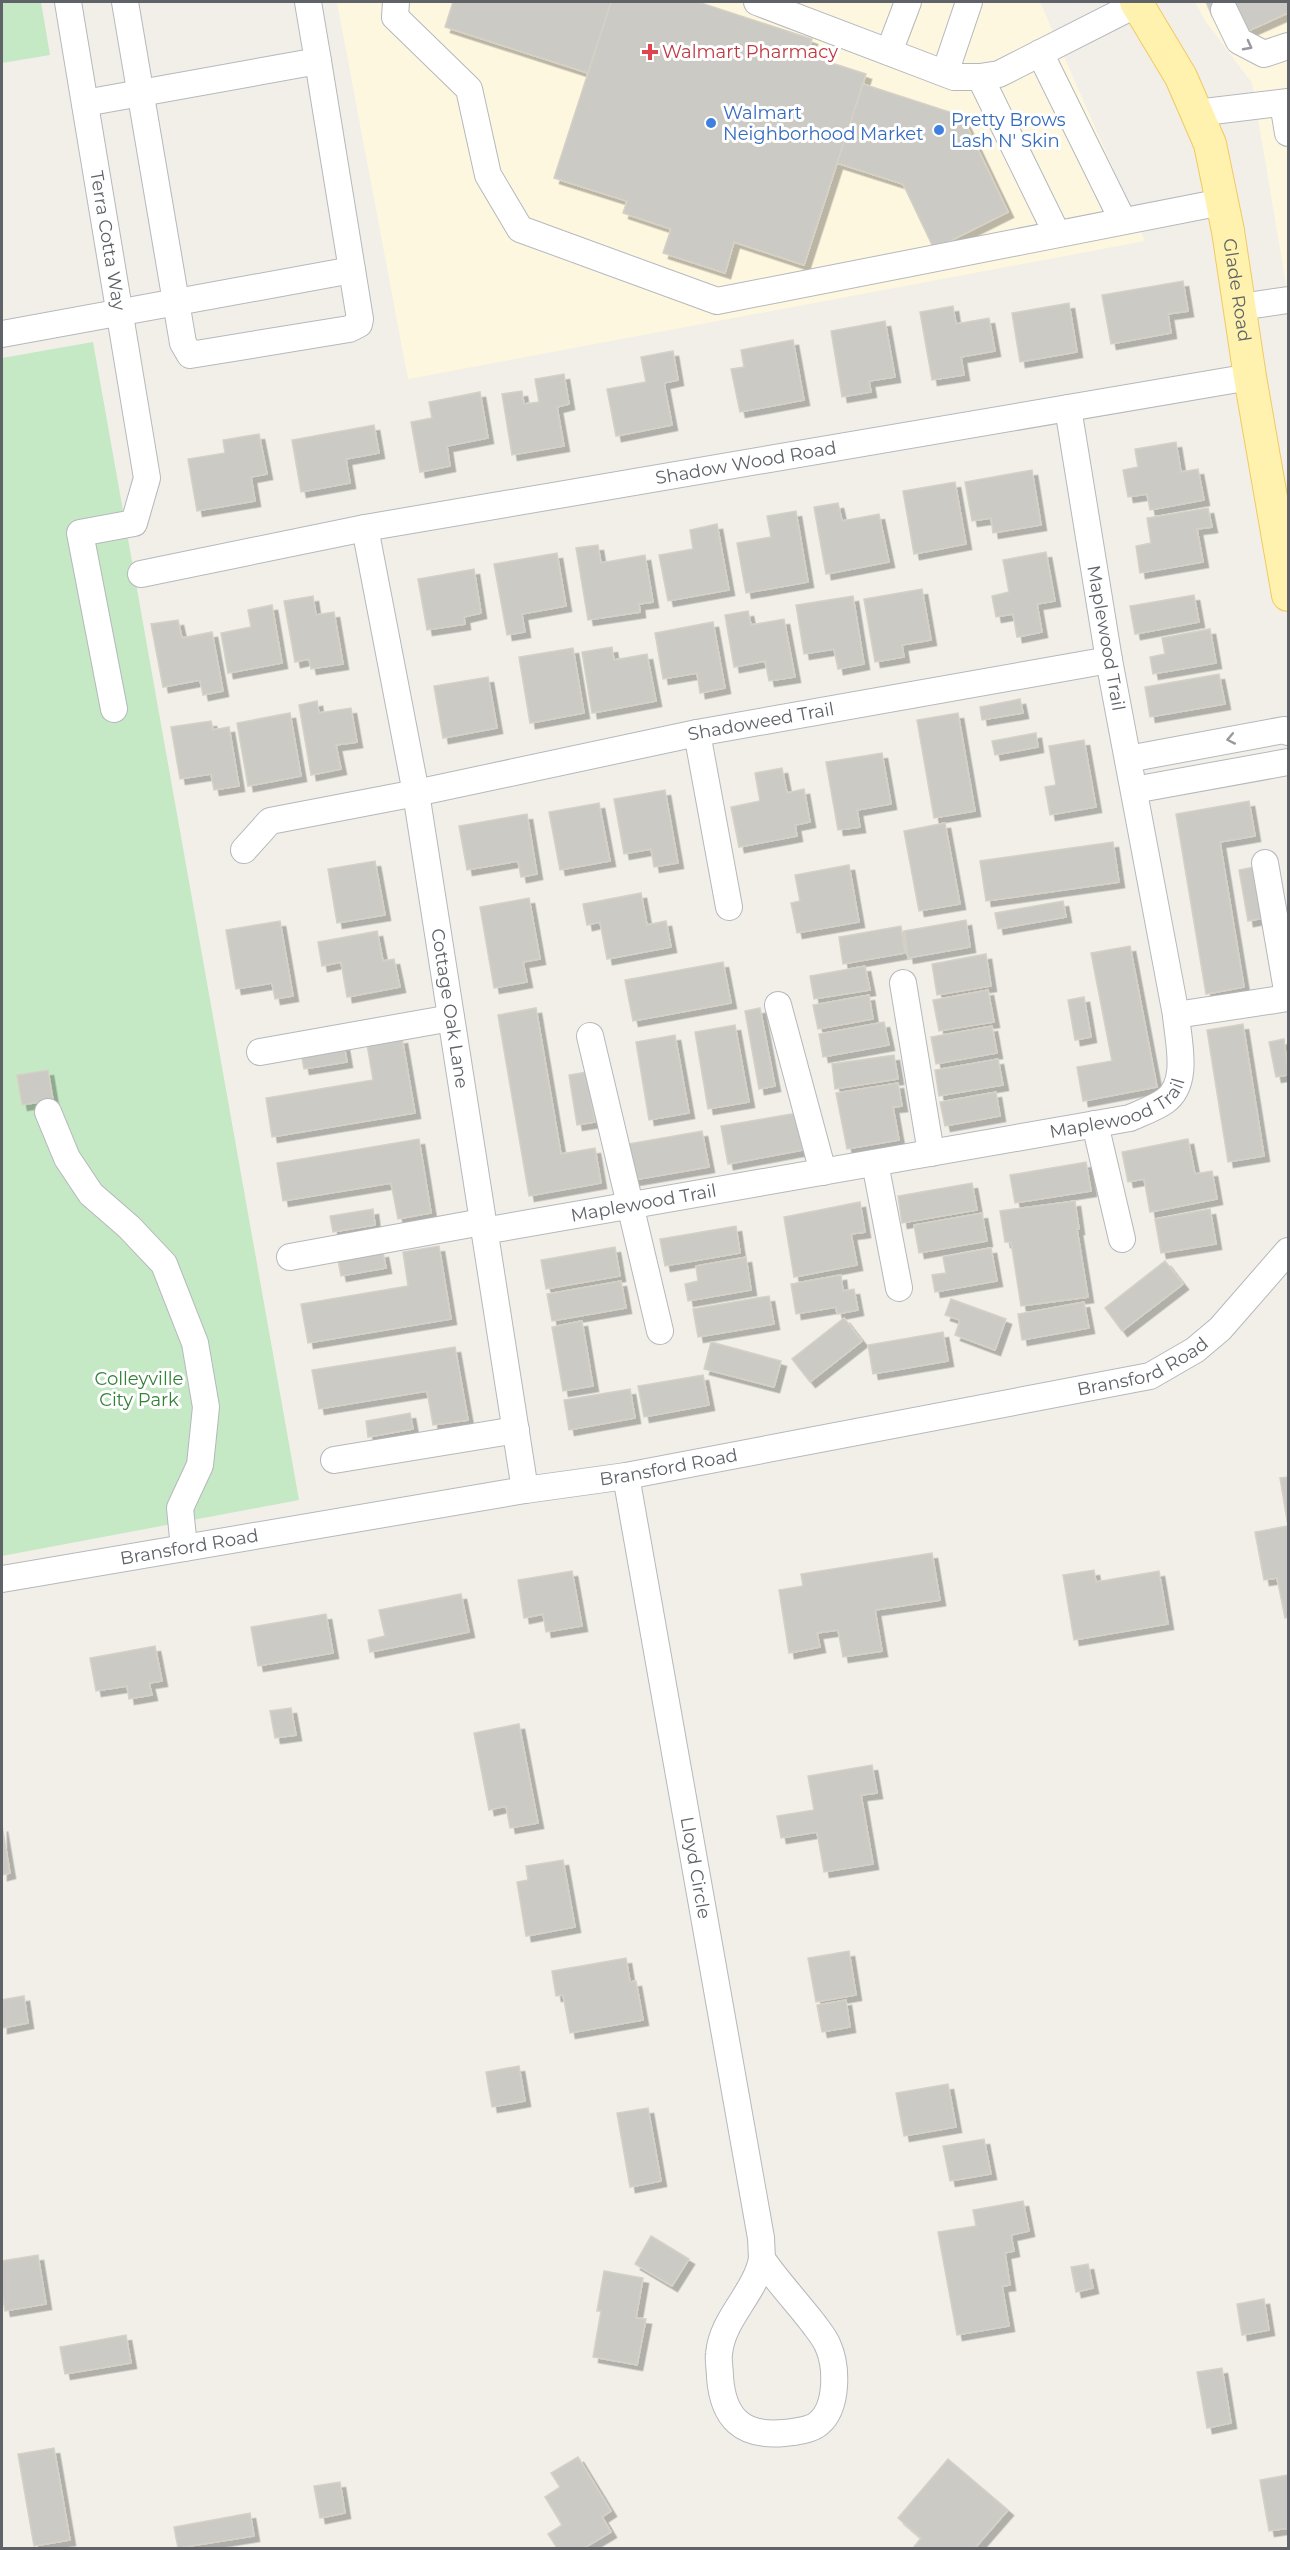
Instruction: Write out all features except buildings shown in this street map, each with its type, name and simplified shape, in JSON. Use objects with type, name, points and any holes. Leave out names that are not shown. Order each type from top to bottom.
[{"type":"main road","name":"Glade Road","points":[[1137,3],[1181,77],[1210,144],[1222,202],[1250,377],[1285,557],[1288,595]]},
{"type":"street","name":"Terra Cotta Way","points":[[68,2],[147,478],[134,523],[80,532],[114,709]]},
{"type":"street","points":[[124,2],[175,301],[183,343],[190,355],[337,331],[355,327],[360,319],[308,2]]},
{"type":"street","points":[[396,2],[395,17],[469,89],[488,174],[520,229],[717,302],[1222,202]]},
{"type":"street","points":[[757,2],[945,73],[954,76],[980,77],[999,74],[1137,3]]},
{"type":"street","points":[[890,52],[908,2]]},
{"type":"street","points":[[945,73],[969,2]]},
{"type":"street","points":[[1224,10],[1239,41],[1264,54],[1288,46]]},
{"type":"street","points":[[1040,53],[1123,221]]},
{"type":"street","points":[[85,103],[318,61]]},
{"type":"street","points":[[980,77],[1057,234]]},
{"type":"street","points":[[1196,113],[1286,102],[1288,133]]},
{"type":"street","points":[[2,334],[352,270]]},
{"type":"street","points":[[1240,307],[1288,300]]},
{"type":"street","name":"Shadow Wood Road","points":[[141,574],[365,528],[1250,377]]},
{"type":"street","name":"Maplewood Trail","points":[[290,1257],[631,1206],[1130,1118],[1166,1101],[1181,1072],[1176,1015],[1109,660],[1068,408]]},
{"type":"street","name":"Cottage Oak Lane","points":[[365,528],[416,793],[525,1490]]},
{"type":"street","name":"Shadoweed Trail","points":[[244,850],[270,821],[416,793],[697,733],[1109,660]]},
{"type":"street","points":[[1128,759],[1284,730],[1288,732]]},
{"type":"street","points":[[697,733],[729,907]]},
{"type":"street","points":[[1134,790],[1288,762]]},
{"type":"street","points":[[1176,1015],[1288,997],[1265,863]]},
{"type":"street","points":[[903,983],[931,1153]]},
{"type":"street","points":[[778,1005],[824,1172]]},
{"type":"street","points":[[260,1052],[451,1017]]},
{"type":"street","points":[[590,1036],[660,1330]]},
{"type":"street","points":[[48,1112],[67,1158],[91,1194],[129,1227],[164,1264],[195,1343],[206,1407],[200,1465],[180,1508],[184,1548]]},
{"type":"street","points":[[1095,1124],[1122,1239]]},
{"type":"street","points":[[876,1163],[899,1288]]},
{"type":"street","name":"Bransford Road","points":[[2,1580],[525,1490],[627,1476],[1150,1376],[1195,1350],[1220,1329],[1288,1251]]},
{"type":"street","points":[[334,1460],[516,1430]]},
{"type":"street","name":"Lloyd Circle","points":[[627,1476],[759,2227],[762,2259],[752,2288],[739,2306],[723,2337],[719,2354],[722,2398],[730,2415],[747,2430],[767,2435],[794,2432],[818,2425],[827,2415],[835,2384],[833,2360],[827,2343],[762,2259]]},
{"type":"shaded area","points":[[337,2],[1040,2],[1145,241],[408,379]]},
{"type":"shaded area","points":[[1195,2],[1288,2],[1288,296],[1252,83],[1206,22]]},
{"type":"green space","points":[[2,2],[41,2],[50,55],[2,63]]},
{"type":"green space","name":"Colleyville City Park","points":[[93,342],[299,1500],[2,1556],[2,358]]},
{"type":"place","name":"Walmart Pharmacy","points":[[650,52]]},
{"type":"place","name":"Walmart Neighborhood Market","points":[[711,123]]},
{"type":"place","name":"Pretty Brows Lash N' Skin","points":[[939,130]]}]
